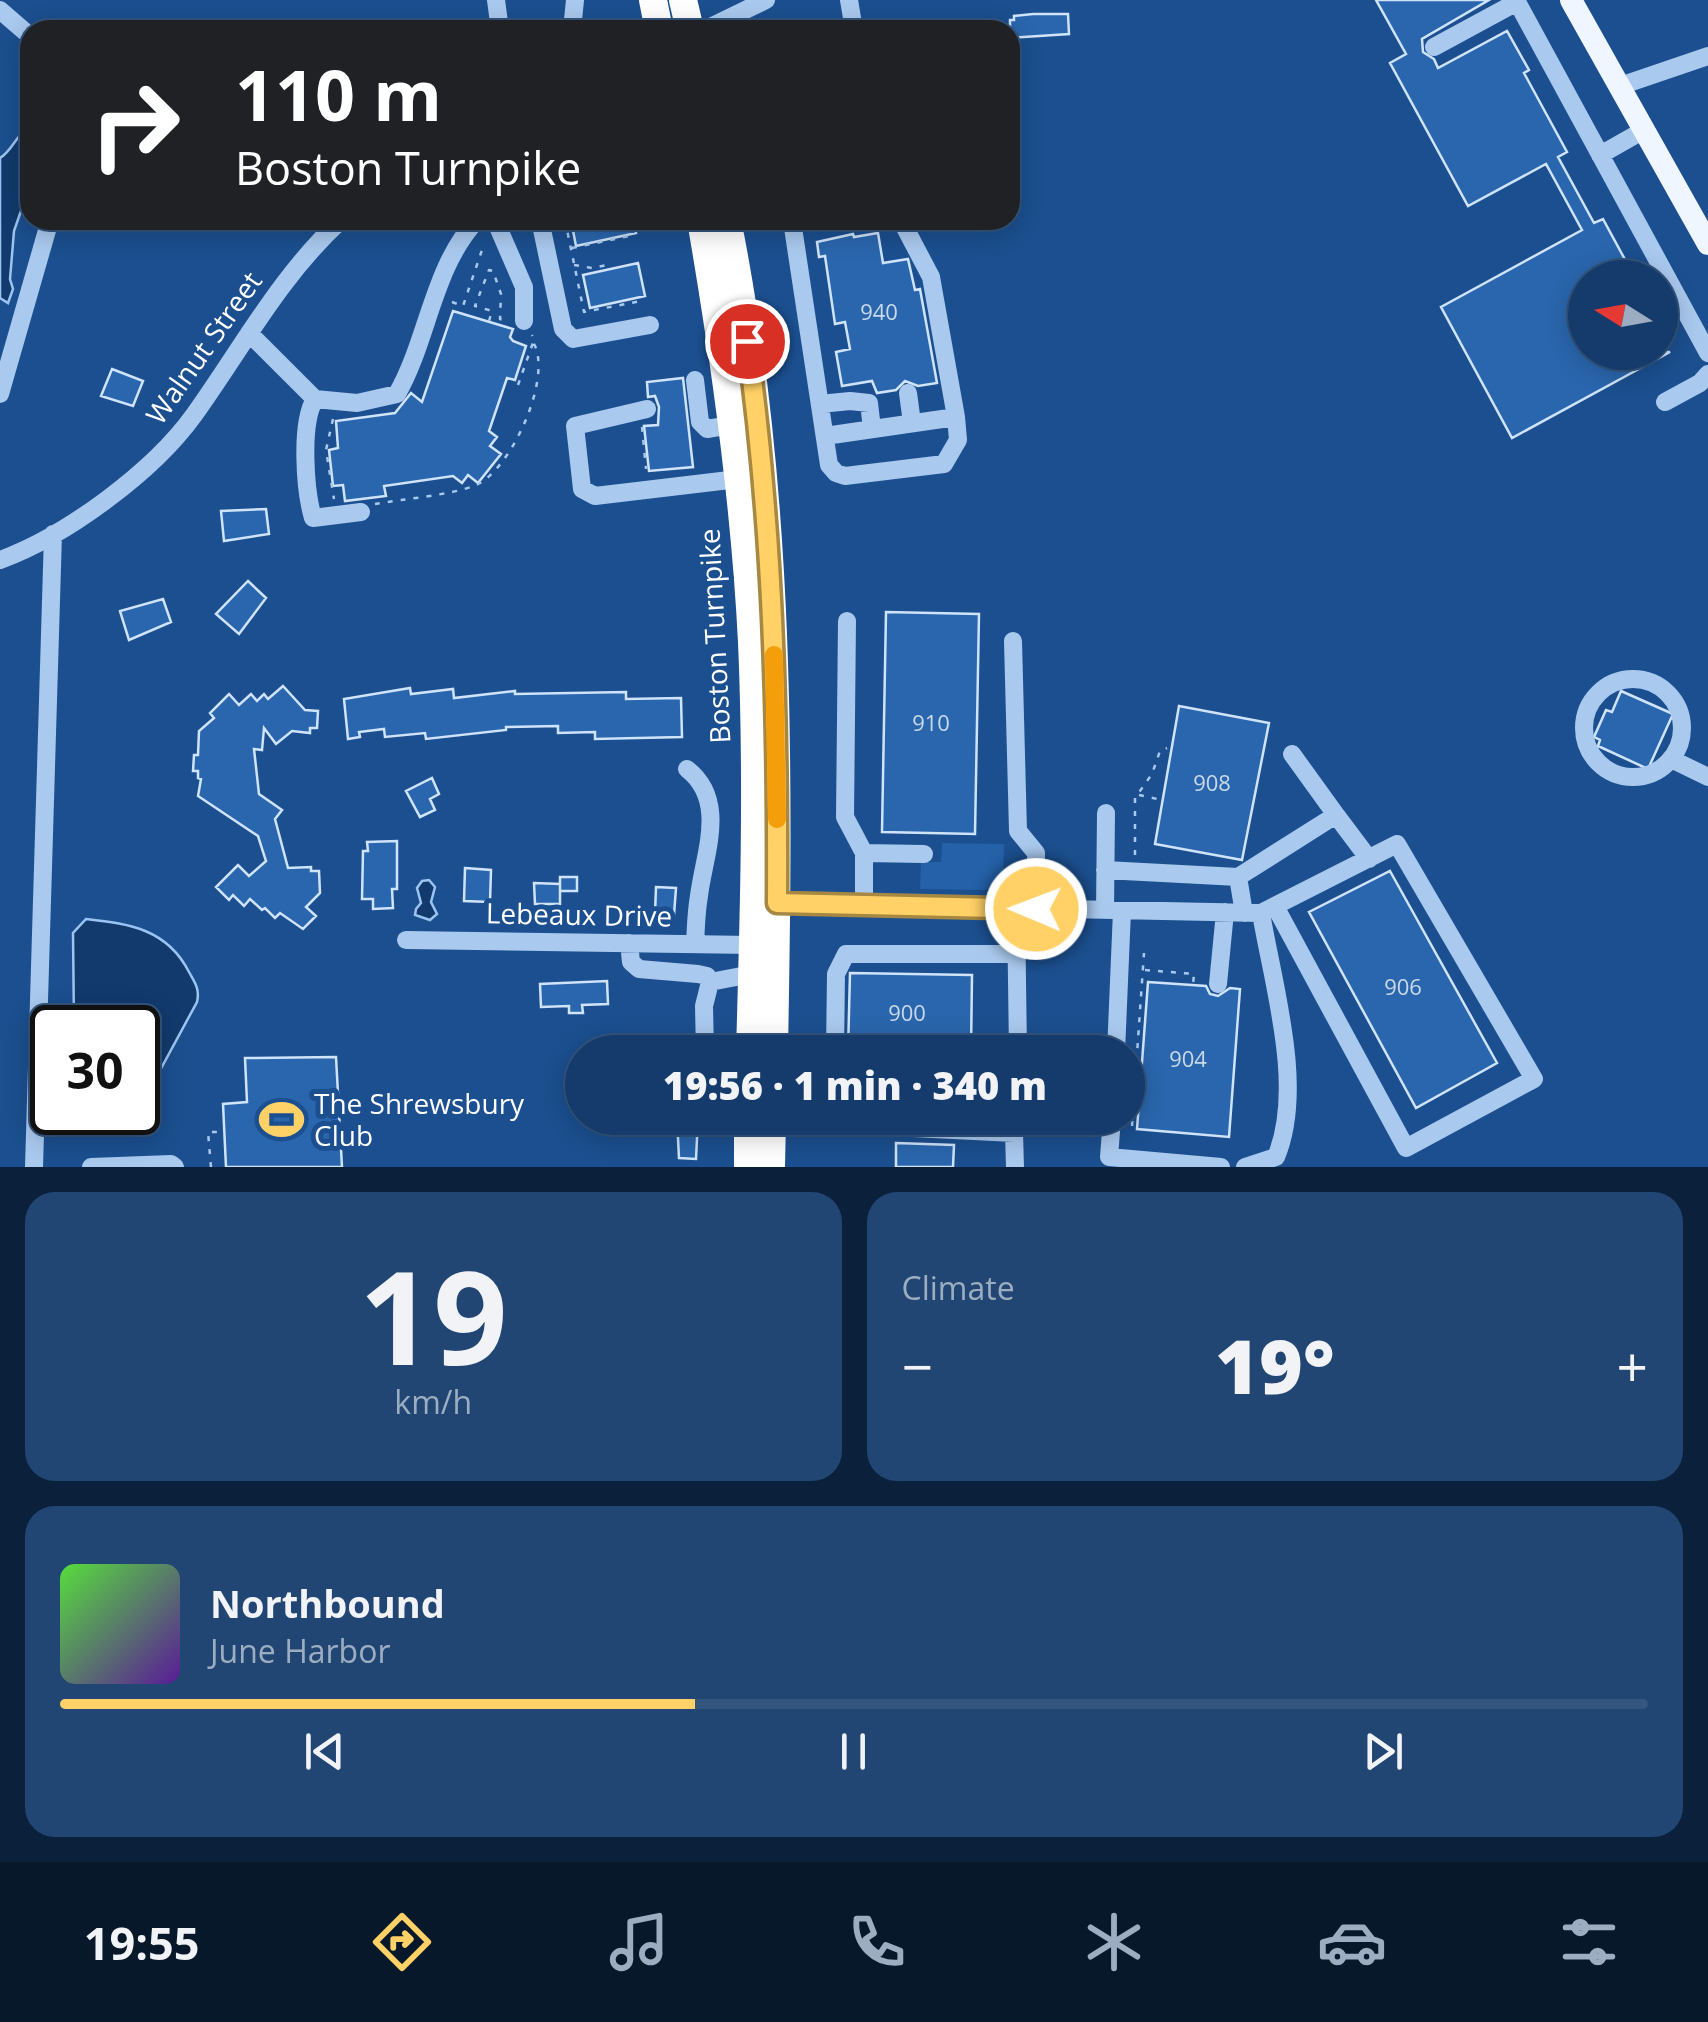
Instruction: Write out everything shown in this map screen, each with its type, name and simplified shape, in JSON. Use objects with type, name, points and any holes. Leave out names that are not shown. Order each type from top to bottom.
[{"type":"highway","name":"Boston Turnpike","points":[[702,230],[732,426],[752,642],[750,1035]]},
{"type":"highway","name":"Boston Turnpike","points":[[728,230],[755,400],[769,573],[778,738],[774,1035]]},
{"type":"highway","points":[[748,1135],[748,1167]]},
{"type":"highway","points":[[771,1167],[772,1135]]},
{"type":"main road","points":[[1571,0],[1708,244]]},
{"type":"street","points":[[725,20],[766,0]]},
{"type":"street","points":[[1434,47],[1517,1],[1708,353]]},
{"type":"street","points":[[0,10],[20,27]]},
{"type":"street","points":[[1620,86],[1708,56]]},
{"type":"street","points":[[1600,155],[1644,130]]},
{"type":"street","points":[[0,394],[47,230]]},
{"type":"street","name":"Walnut Street","points":[[0,560],[53,534],[124,487],[170,445],[295,267],[332,230]]},
{"type":"street","points":[[249,333],[314,399],[357,403],[397,394],[442,280],[468,230]]},
{"type":"street","points":[[499,230],[524,287],[528,328]]},
{"type":"street","points":[[542,230],[563,329],[573,339],[650,325]]},
{"type":"street","points":[[795,230],[828,465],[845,476],[944,464],[958,440],[931,278],[905,230]]},
{"type":"street","points":[[524,300],[555,295]]},
{"type":"street","points":[[695,380],[700,422],[707,430],[732,426]]},
{"type":"street","points":[[1665,402],[1705,386]]},
{"type":"street","points":[[908,393],[912,423]]},
{"type":"street","points":[[314,399],[308,410],[307,428],[307,499],[313,518],[361,512]]},
{"type":"street","points":[[820,404],[850,400],[869,403],[872,429]]},
{"type":"street","points":[[644,410],[575,426],[582,489],[595,496],[738,479]]},
{"type":"street","points":[[824,436],[956,417]]},
{"type":"street","points":[[34,1167],[53,534]]},
{"type":"street","points":[[847,622],[845,818],[864,853],[864,906]]},
{"type":"street","points":[[1013,640],[1018,831],[1036,852],[1036,909]]},
{"type":"street","points":[[1626,678],[1643,679],[1672,697],[1680,712],[1682,728],[1671,759],[1660,770],[1645,776],[1614,774],[1601,766],[1584,739],[1587,708],[1597,694],[1626,678]]},
{"type":"street","points":[[1292,754],[1369,859]]},
{"type":"street","points":[[1671,759],[1708,777]]},
{"type":"street","points":[[687,769],[703,787],[709,808],[708,862],[699,892],[694,944]]},
{"type":"street","points":[[1106,813],[1105,870],[1114,911],[1116,1035]]},
{"type":"street","points":[[1105,870],[1238,876],[1336,815]]},
{"type":"street","points":[[777,903],[1261,911],[1397,844],[1534,1079],[1406,1148],[1261,911],[1238,876]]},
{"type":"street","points":[[864,853],[924,854]]},
{"type":"street","points":[[1016,909],[1018,1035]]},
{"type":"street","points":[[1245,1167],[1276,1157],[1285,1135],[1290,1085],[1261,911]]},
{"type":"street","points":[[1218,984],[1225,912]]},
{"type":"street","name":"Lebeaux Drive","points":[[406,940],[752,945]]},
{"type":"street","points":[[629,943],[631,962],[639,969],[707,976],[710,982],[704,1006],[705,1035]]},
{"type":"street","points":[[835,1035],[836,974],[846,954],[1017,954]]},
{"type":"street","points":[[710,982],[752,974]]},
{"type":"street","points":[[1014,1135],[1015,1167]]},
{"type":"street","points":[[1111,1135],[1110,1157],[1221,1167]]},
{"type":"street","points":[[91,1167],[175,1167]]},
{"type":"path","points":[[567,230],[584,312],[641,301]]},
{"type":"path","points":[[571,249],[634,235]]},
{"type":"path","points":[[574,265],[607,265],[608,270]]},
{"type":"path","points":[[482,281],[498,285]]},
{"type":"path","points":[[490,316],[500,319]]},
{"type":"path","points":[[361,512],[372,505],[478,485],[508,457],[532,402],[539,375],[540,359],[528,328]]},
{"type":"path","points":[[518,385],[533,342]]},
{"type":"path","points":[[644,410],[646,469]]},
{"type":"path","points":[[1135,872],[1138,795],[1152,774],[1160,751],[1167,748]]},
{"type":"path","points":[[1138,795],[1157,799]]},
{"type":"path","points":[[1138,1035],[1144,953]]},
{"type":"path","points":[[1143,970],[1194,974],[1193,985]]},
{"type":"path","points":[[210,1167],[208,1132],[221,1132]]},
{"type":"shaded area","points":[[20,135],[20,214],[14,231],[10,279],[13,289],[8,303],[0,298],[0,158]]},
{"type":"shaded area","points":[[942,843],[1004,844],[1003,882],[986,890],[920,889],[921,862],[941,862]]},
{"type":"shaded area","points":[[429,880],[435,887],[431,902],[437,914],[430,920],[415,915],[421,903],[417,888],[422,881]]},
{"type":"shaded area","points":[[86,919],[118,923],[146,931],[170,946],[180,958],[196,986],[197,1002],[160,1070],[160,1005],[74,1005],[73,933]]},
{"type":"building","points":[[1376,0],[1489,0],[1422,39],[1423,52],[1434,59],[1438,68],[1507,31],[1529,70],[1524,73],[1567,152],[1558,157],[1594,223],[1603,219],[1625,260],[1568,260],[1568,370],[1637,370],[1512,438],[1441,307],[1582,230],[1546,164],[1468,206],[1390,63],[1406,54]]},
{"type":"building","points":[[1068,14],[1069,34],[1020,37],[1020,20],[1014,20],[1014,16]]},
{"type":"building","points":[[573,230],[635,230],[636,233],[576,246]]},
{"type":"building","points":[[878,233],[883,263],[908,259],[915,290],[920,289],[937,383],[918,386],[905,381],[896,390],[877,393],[872,381],[842,386],[836,352],[850,349],[845,322],[835,324],[825,256],[819,257],[817,242]]},
{"type":"building","points":[[638,263],[645,296],[590,308],[583,275]]},
{"type":"building","points":[[453,311],[513,329],[513,341],[526,346],[515,380],[507,378],[489,431],[497,437],[490,446],[501,454],[478,483],[468,475],[462,483],[453,476],[384,486],[386,496],[345,501],[343,485],[333,486],[329,450],[338,448],[336,421],[395,413],[411,393],[422,402]]},
{"type":"building","points":[[112,369],[143,381],[133,406],[101,396]]},
{"type":"building","points":[[683,378],[693,467],[649,471],[644,426],[658,425],[659,407],[655,396],[648,397],[647,382]]},
{"type":"building","points":[[266,509],[269,534],[224,541],[221,511]]},
{"type":"building","points":[[248,581],[266,598],[239,634],[216,614]]},
{"type":"building","points":[[163,599],[171,622],[129,640],[120,611]]},
{"type":"building","points":[[886,612],[979,614],[975,834],[882,832]]},
{"type":"building","points":[[283,686],[305,710],[318,711],[317,728],[310,728],[310,733],[292,731],[276,744],[264,728],[262,750],[254,749],[259,794],[282,810],[275,819],[288,868],[311,867],[311,871],[319,871],[320,893],[306,907],[316,916],[303,929],[280,913],[275,918],[250,899],[244,906],[233,895],[229,900],[216,887],[238,865],[249,876],[266,861],[258,836],[198,796],[201,779],[198,771],[193,771],[199,731],[214,718],[210,713],[229,694],[239,705],[251,694],[257,701],[264,694],[268,699]]},
{"type":"building","points":[[410,688],[411,694],[453,689],[454,698],[515,691],[626,692],[626,699],[681,698],[682,737],[595,739],[595,732],[558,733],[558,726],[506,727],[426,739],[425,733],[385,737],[384,729],[359,732],[360,737],[348,739],[344,699]]},
{"type":"building","points":[[1621,691],[1673,714],[1648,769],[1598,746],[1600,740],[1594,737],[1606,710],[1612,712]]},
{"type":"building","points":[[1179,706],[1269,723],[1242,860],[1155,844]]},
{"type":"building","points":[[432,778],[439,794],[430,799],[435,810],[420,817],[406,791]]},
{"type":"building","points":[[397,841],[393,908],[373,909],[373,899],[362,899],[363,851],[368,851],[367,842]]},
{"type":"building","points":[[465,868],[491,870],[490,902],[464,901]]},
{"type":"building","points":[[1390,871],[1497,1063],[1416,1108],[1309,912]]},
{"type":"building","points":[[560,877],[577,877],[577,891],[560,891]]},
{"type":"building","points":[[534,883],[560,884],[560,904],[535,904]]},
{"type":"building","points":[[656,887],[676,888],[674,915],[655,914]]},
{"type":"building","points":[[850,973],[972,975],[971,1035],[848,1035]]},
{"type":"building","points":[[607,981],[608,1004],[582,1005],[583,1013],[569,1013],[569,1006],[541,1007],[540,984]]},
{"type":"building","points":[[1148,982],[1206,986],[1210,994],[1218,996],[1230,988],[1240,989],[1229,1137],[1145,1130]]},
{"type":"building","name":"The Shrewsbury Club","points":[[336,1057],[342,1167],[226,1167],[223,1104],[247,1102],[245,1058]]},
{"type":"building","points":[[678,1135],[697,1135],[696,1159],[679,1158]]},
{"type":"building","points":[[896,1143],[954,1145],[953,1167],[896,1167]]},
{"type":"slow traffic","points":[[774,655],[777,819]]},
{"type":"place","name":"The Shrewsbury Club","points":[[281,1120]]},
{"type":"route","points":[[747,341],[773,628],[778,738],[777,903],[1036,909]]}]
